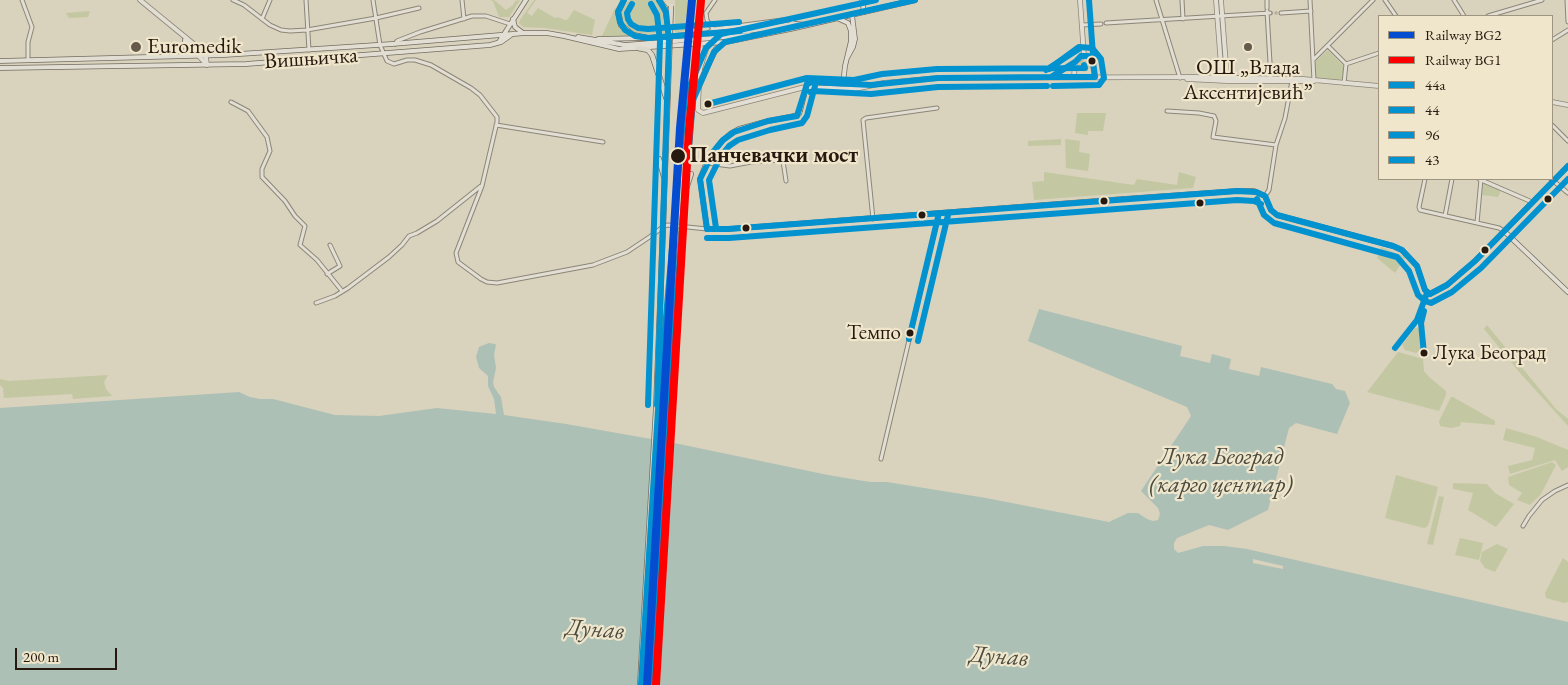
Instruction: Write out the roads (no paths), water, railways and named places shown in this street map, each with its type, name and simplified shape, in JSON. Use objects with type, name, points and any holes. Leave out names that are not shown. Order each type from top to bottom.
[{"type":"main road","points":[[140,0],[205,56],[207,65]]},
{"type":"main road","points":[[497,44],[526,0]]},
{"type":"main road","points":[[624,0],[618,12],[621,24],[633,35],[648,38]]},
{"type":"main road","points":[[659,0],[665,8],[670,41]]},
{"type":"main road","points":[[640,685],[656,410],[671,0]]},
{"type":"main road","points":[[862,0],[864,12]]},
{"type":"main road","points":[[573,37],[612,48],[726,42],[806,26],[916,0]]},
{"type":"main road","points":[[1080,0],[1084,56]]},
{"type":"main road","points":[[1216,0],[1220,17]]},
{"type":"main road","points":[[1221,0],[1220,17],[1224,79]]},
{"type":"main road","points":[[650,685],[667,411],[701,2]]},
{"type":"main road","points":[[847,58],[855,39],[852,15]]},
{"type":"main road","points":[[837,18],[846,22],[850,28],[844,84]]},
{"type":"main road","points":[[513,19],[515,28],[525,33]]},
{"type":"main road","points":[[573,37],[592,39],[648,38],[747,31],[794,24],[806,26]]},
{"type":"main road","points":[[174,28],[207,65]]},
{"type":"main road","name":"Вишњичка","points":[[0,61],[205,56],[395,44],[525,33],[573,37]]},
{"type":"main road","points":[[497,44],[513,34]]},
{"type":"main road","points":[[592,39],[611,44],[625,45],[757,36]]},
{"type":"main road","points":[[180,56],[187,49],[185,40]]},
{"type":"main road","points":[[693,100],[716,49],[726,42]]},
{"type":"main road","points":[[700,43],[702,60],[698,108],[702,113],[805,88],[855,89],[938,78],[1095,77],[1292,80],[1378,86]]},
{"type":"main road","points":[[702,60],[708,43]]},
{"type":"main road","name":"Вишњичка","points":[[0,68],[207,65],[383,54],[497,44]]},
{"type":"main road","points":[[638,48],[649,51],[656,65],[668,102]]},
{"type":"main road","points":[[1050,78],[1076,62],[1078,58],[1084,56],[1088,56],[1093,62],[1095,77]]},
{"type":"main road","points":[[1074,78],[1076,62]]},
{"type":"main road","points":[[871,86],[812,82],[807,84],[800,111],[796,116],[768,121],[734,132],[721,142],[701,176],[700,184],[706,229],[939,214],[1237,191],[1256,192],[1265,196],[1271,210],[1277,215],[1400,248],[1415,263],[1424,290],[1429,294],[1440,290],[1461,273],[1552,180]]},
{"type":"main road","points":[[1553,102],[1568,105]]},
{"type":"main road","points":[[660,159],[665,183]]},
{"type":"main road","points":[[1553,179],[1568,166]]},
{"type":"main road","points":[[685,190],[691,174]]},
{"type":"main road","points":[[1504,231],[1568,292]]},
{"type":"street","points":[[22,0],[32,27],[28,42],[28,60]]},
{"type":"street","points":[[233,0],[244,5],[270,25],[285,31],[308,30],[419,8]]},
{"type":"street","points":[[262,19],[270,0]]},
{"type":"street","points":[[306,0],[309,50]]},
{"type":"street","points":[[373,0],[380,45],[387,61],[391,63],[407,60],[423,62],[471,88],[496,115],[497,120],[482,186],[456,251],[460,264],[481,279],[489,282],[506,281],[593,265],[627,252],[664,226],[706,229]]},
{"type":"street","points":[[462,0],[464,19]]},
{"type":"street","points":[[713,29],[707,20],[706,14],[715,0]]},
{"type":"street","points":[[1156,0],[1180,78]]},
{"type":"street","points":[[1182,0],[1183,19]]},
{"type":"street","points":[[1266,0],[1271,80]]},
{"type":"street","points":[[1310,0],[1314,81]]},
{"type":"street","points":[[1314,59],[1373,0]]},
{"type":"street","points":[[1385,0],[1395,15]]},
{"type":"street","points":[[1454,0],[1463,15]]},
{"type":"street","points":[[1491,15],[1542,0]]},
{"type":"street","points":[[1567,0],[1568,22]]},
{"type":"street","points":[[1281,13],[1311,11]]},
{"type":"street","points":[[1082,25],[1220,17],[1268,12]]},
{"type":"street","points":[[395,44],[397,41],[420,32],[476,16],[486,16],[510,24]]},
{"type":"street","points":[[708,34],[713,29],[782,20],[788,20],[794,24]]},
{"type":"street","points":[[1553,39],[1568,30]]},
{"type":"street","points":[[1328,46],[1346,64]]},
{"type":"street","points":[[1346,64],[1378,53]]},
{"type":"street","points":[[1344,83],[1346,64]]},
{"type":"street","points":[[1265,196],[1270,182],[1276,145],[1285,118],[1292,80]]},
{"type":"street","points":[[231,102],[248,111],[267,137],[270,151],[262,169],[262,177],[286,201],[295,216],[304,225],[305,228],[300,245],[317,260],[342,291]]},
{"type":"street","points":[[873,218],[863,120],[936,108]]},
{"type":"street","points":[[1168,110],[1214,116],[1216,121],[1213,137],[1276,145]]},
{"type":"street","points":[[496,125],[603,142]]},
{"type":"street","points":[[1553,126],[1568,141]]},
{"type":"street","points":[[707,163],[730,166],[750,162],[797,159]]},
{"type":"street","points":[[784,161],[786,181]]},
{"type":"street","points":[[1426,180],[1419,210],[1504,231]]},
{"type":"street","points":[[1445,216],[1452,180]]},
{"type":"street","points":[[1477,223],[1480,180]]},
{"type":"street","points":[[1482,180],[1532,202]]},
{"type":"street","points":[[1552,180],[1568,193]]},
{"type":"street","points":[[316,303],[335,296],[389,257],[409,236],[417,234],[437,221],[482,186]]},
{"type":"street","points":[[881,459],[939,214]]},
{"type":"street","points":[[327,274],[340,266],[330,245]]},
{"type":"street","points":[[1523,526],[1542,500],[1568,485]]},
{"type":"water","points":[[1039,309],[1182,346],[1180,356],[1210,363],[1212,354],[1231,359],[1229,369],[1259,376],[1261,367],[1332,384],[1336,389],[1345,391],[1350,403],[1337,434],[1296,423],[1289,428],[1268,510],[1228,530],[1209,525],[1177,538],[1174,543],[1174,549],[1178,553],[1203,546],[1247,549],[1568,622],[1568,685],[0,685],[0,408],[239,392],[250,397],[273,399],[335,415],[379,416],[437,408],[496,414],[494,399],[488,386],[488,376],[479,368],[476,357],[479,347],[489,343],[496,345],[494,355],[496,368],[493,382],[501,397],[504,415],[674,443],[828,475],[870,482],[887,482],[986,498],[1109,522],[1128,513],[1138,513],[1147,519],[1158,520],[1160,514],[1158,508],[1141,491],[1191,416],[1187,407],[1028,341]]},
{"type":"tunnel","points":[[1270,13],[1281,13]]},
{"type":"rail line","name":"BG2","points":[[647,685],[680,128],[692,0]]},
{"type":"rail line","name":"BG1","points":[[656,685],[689,129],[701,1]]},
{"type":"place","name":"Euromedik","points":[[136,47]]},
{"type":"place","name":"ОШ „Влада Аксентијевић”","points":[[1248,47]]},
{"type":"place","name":"Панчевачки мост","points":[[678,156]]},
{"type":"place","name":"Темпо","points":[[910,333]]},
{"type":"place","name":"Лука Београд","points":[[1424,353]]},
{"type":"water label","name":"Лука Београд (карго центар)","points":[[1221,471]]},
{"type":"water label","name":"Дунав","points":[[595,630]]},
{"type":"water label","name":"Дунав","points":[[999,657]]}]
